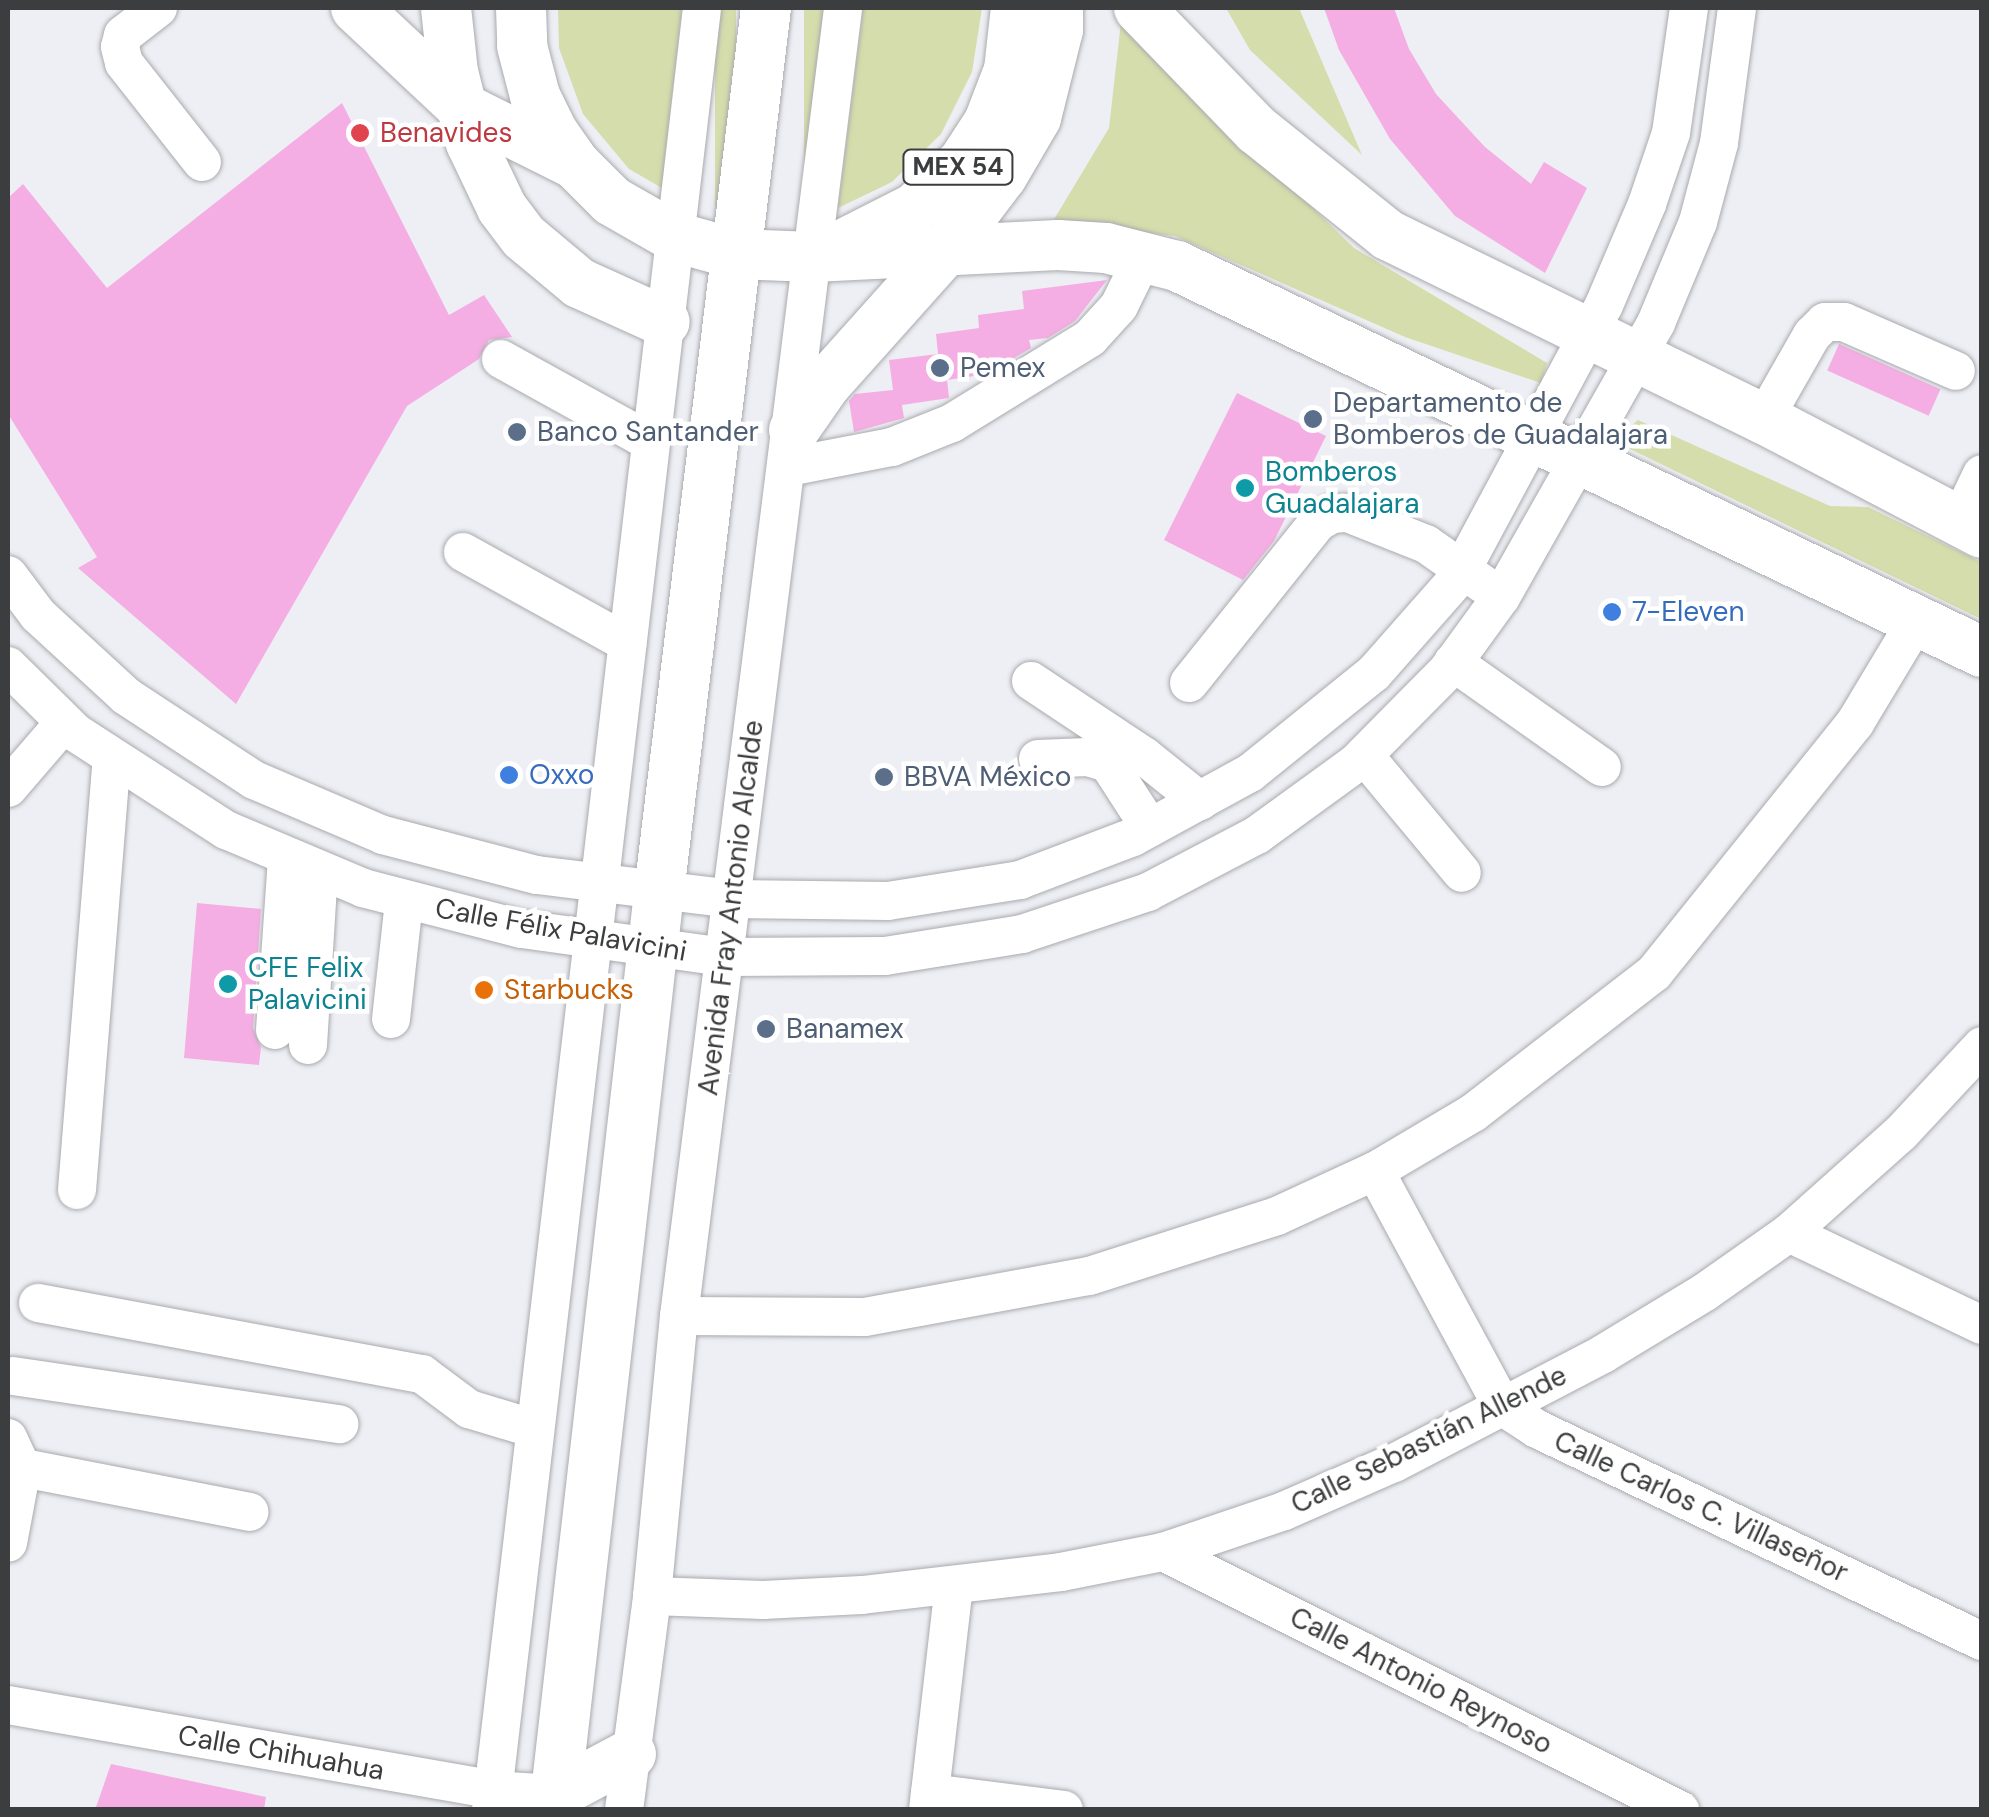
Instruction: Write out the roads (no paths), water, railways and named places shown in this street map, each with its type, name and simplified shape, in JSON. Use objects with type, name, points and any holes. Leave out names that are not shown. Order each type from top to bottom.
[{"type":"main road","name":"MEX 54","points":[[356,8],[463,108],[574,164]]},
{"type":"main road","points":[[446,8],[453,72],[484,176],[524,237],[579,283],[665,322]]},
{"type":"main road","name":"MEX 54","points":[[521,8],[522,46],[535,96],[574,164],[612,201],[675,237],[736,254],[813,257],[870,234],[915,208],[963,162],[990,122],[1010,70],[1016,8]]},
{"type":"main road","points":[[555,1802],[658,892],[766,8]]},
{"type":"main road","points":[[791,448],[826,384],[945,251],[1002,176],[1036,118],[1058,30],[1058,8]]},
{"type":"main road","points":[[1139,8],[1241,113],[1388,236],[1764,419],[1970,528]]},
{"type":"main road","points":[[1189,8],[1241,113]]},
{"type":"main road","points":[[813,257],[1058,245],[1106,248],[1178,266],[1982,652]]},
{"type":"main road","points":[[555,1802],[631,1754]]},
{"type":"street","points":[[158,8],[123,34],[120,47],[124,63],[202,162]]},
{"type":"street","points":[[492,1800],[702,8]]},
{"type":"street","name":"Avenida Fray Antonio Alcalde","points":[[624,1810],[652,1596],[679,1316],[791,448],[843,8]]},
{"type":"street","name":"Calle Félix Palavicini","points":[[8,575],[38,615],[126,696],[254,780],[383,836],[537,875],[732,899],[888,901],[1020,880],[1150,828],[1250,773],[1374,673],[1463,569],[1587,335],[1647,204],[1671,133],[1689,8]]},
{"type":"street","name":"Calle Félix Palavicini","points":[[8,666],[64,724],[226,830],[404,902],[592,940],[725,956],[885,956],[1022,934],[1148,892],[1257,835],[1364,755],[1453,662],[1500,597],[1656,323],[1698,222],[1719,143],[1737,8]]},
{"type":"street","points":[[791,448],[892,447],[952,424],[1090,338],[1119,306],[1143,257]]},
{"type":"street","points":[[1764,419],[1812,335],[1825,322],[1844,322],[1956,372]]},
{"type":"street","points":[[500,359],[651,442]]},
{"type":"street","points":[[1970,528],[1982,474]]},
{"type":"street","points":[[1189,683],[1318,522],[1332,514],[1348,513],[1426,544],[1500,597]]},
{"type":"street","points":[[463,552],[628,643]]},
{"type":"street","points":[[679,1316],[866,1316],[1089,1276],[1277,1216],[1376,1171],[1473,1113],[1654,972],[1844,738],[1917,620]]},
{"type":"street","points":[[1453,662],[1602,768]]},
{"type":"street","points":[[1031,680],[1144,756],[1200,800]]},
{"type":"street","points":[[8,788],[64,724]]},
{"type":"street","points":[[1364,755],[1462,873]]},
{"type":"street","points":[[77,1190],[112,757]]},
{"type":"street","points":[[1038,759],[1088,758],[1108,763],[1150,828]]},
{"type":"street","points":[[291,1038],[303,864]]},
{"type":"street","points":[[391,1019],[404,902]]},
{"type":"street","name":"Calle Sebastián Allende","points":[[652,1596],[762,1600],[954,1586],[1163,1552],[1300,1504],[1394,1463],[1604,1354],[1788,1233],[1901,1133],[1982,1046]]},
{"type":"street","name":"Calle Carlos C. Villaseñor","points":[[1376,1171],[1502,1406],[1537,1429],[1982,1641]]},
{"type":"street","points":[[1788,1233],[1982,1325]]},
{"type":"street","points":[[38,1303],[422,1374],[469,1409],[535,1430]]},
{"type":"street","points":[[10,1387],[339,1424]]},
{"type":"street","points":[[8,1543],[12,1457],[249,1512]]},
{"type":"street","name":"Calle Antonio Reynoso","points":[[1163,1552],[1680,1810]]},
{"type":"street","points":[[954,1586],[929,1801],[1064,1810]]},
{"type":"street","name":"Calle Chihuahua","points":[[8,1706],[492,1800],[555,1802]]},
{"type":"place","name":"Benavides","points":[[360,133]]},
{"type":"place","name":"Pemex","points":[[940,368]]},
{"type":"place","name":"Departamento de Bomberos de Guadalajara","points":[[1313,419]]},
{"type":"place","name":"Banco Santander","points":[[517,432]]},
{"type":"place","name":"Bomberos Guadalajara","points":[[1245,488]]},
{"type":"place","name":"7-Eleven","points":[[1612,612]]},
{"type":"place","name":"Oxxo","points":[[509,775]]},
{"type":"place","name":"BBVA México","points":[[884,777]]},
{"type":"place","name":"CFE Felix Palavicini","points":[[228,984]]},
{"type":"place","name":"Starbucks","points":[[484,990]]},
{"type":"place","name":"Banamex","points":[[766,1029]]}]
